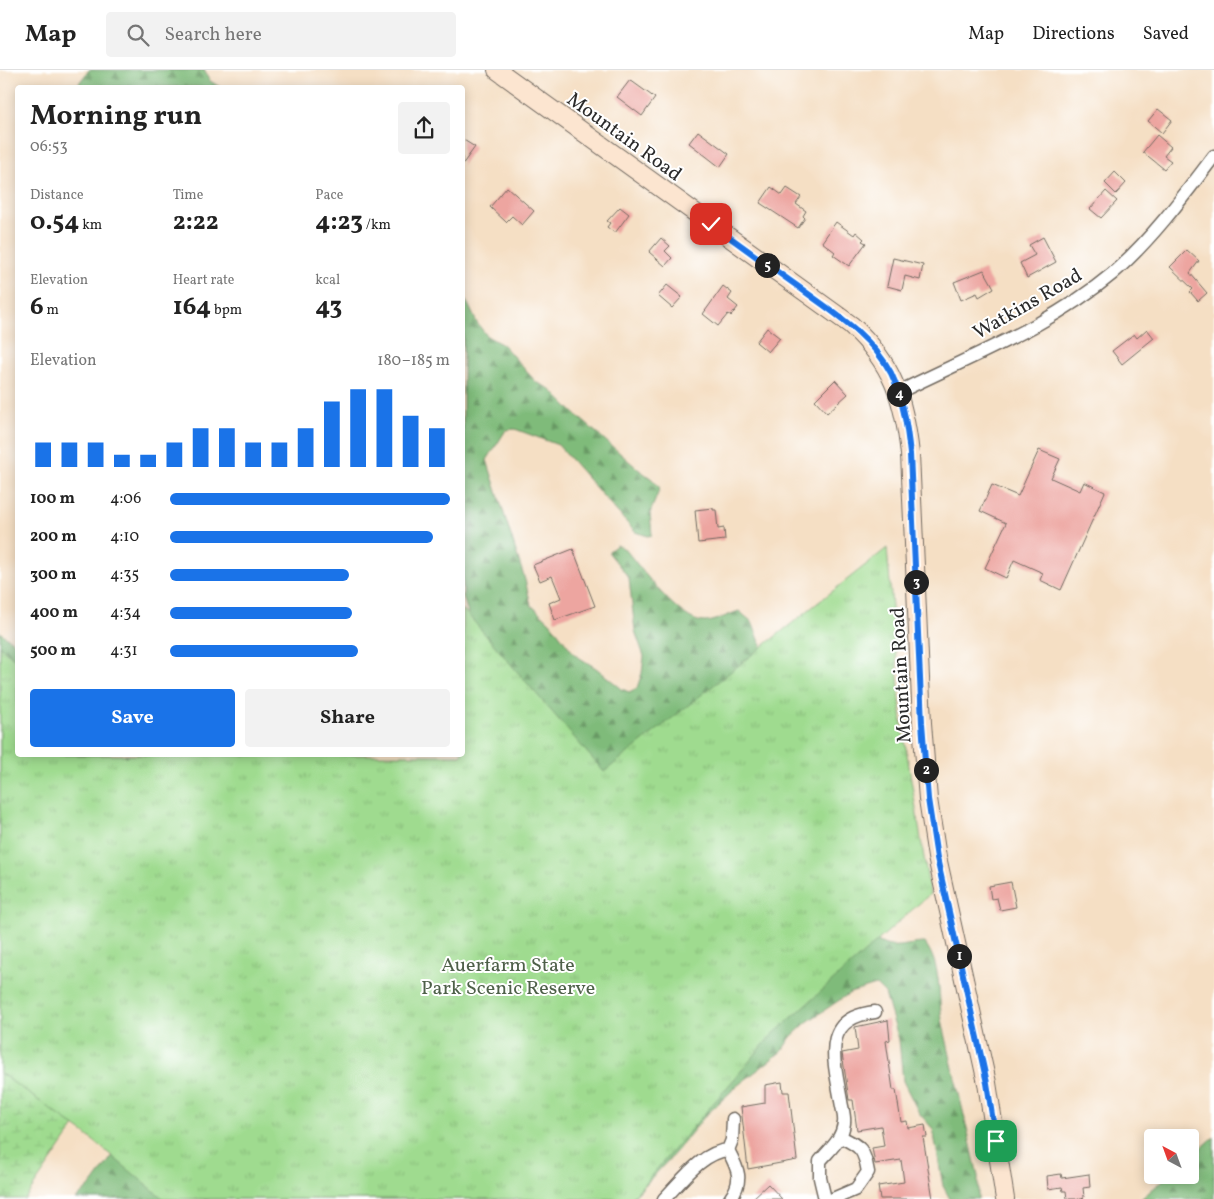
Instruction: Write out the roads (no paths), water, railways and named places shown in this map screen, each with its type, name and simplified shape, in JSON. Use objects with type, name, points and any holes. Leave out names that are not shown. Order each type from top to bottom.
[{"type":"main road","name":"Mountain Road","points":[[497,70],[851,325],[877,352],[890,372],[899,392],[907,428],[910,454],[922,723],[928,799],[937,858],[987,1083],[1005,1199]]},
{"type":"street","name":"Watkins Road","points":[[899,392],[1028,329],[1076,301],[1112,273],[1138,249],[1177,204],[1214,156]]},
{"type":"street","points":[[825,1199],[820,1178],[820,1161],[841,1137],[844,1122],[834,1048],[836,1031],[844,1023],[862,1013],[875,1012]]},
{"type":"street","points":[[730,1199],[737,1189],[739,1174],[728,1150],[732,1140],[733,1119]]},
{"type":"street","points":[[833,1199],[856,1189],[868,1172],[865,1157],[859,1146],[841,1137]]},
{"type":"street","points":[[664,1199],[700,1163],[716,1151],[728,1150]]},
{"type":"park label","name":"Auerfarm State Park Scenic Reserve","points":[[508,976]]}]
